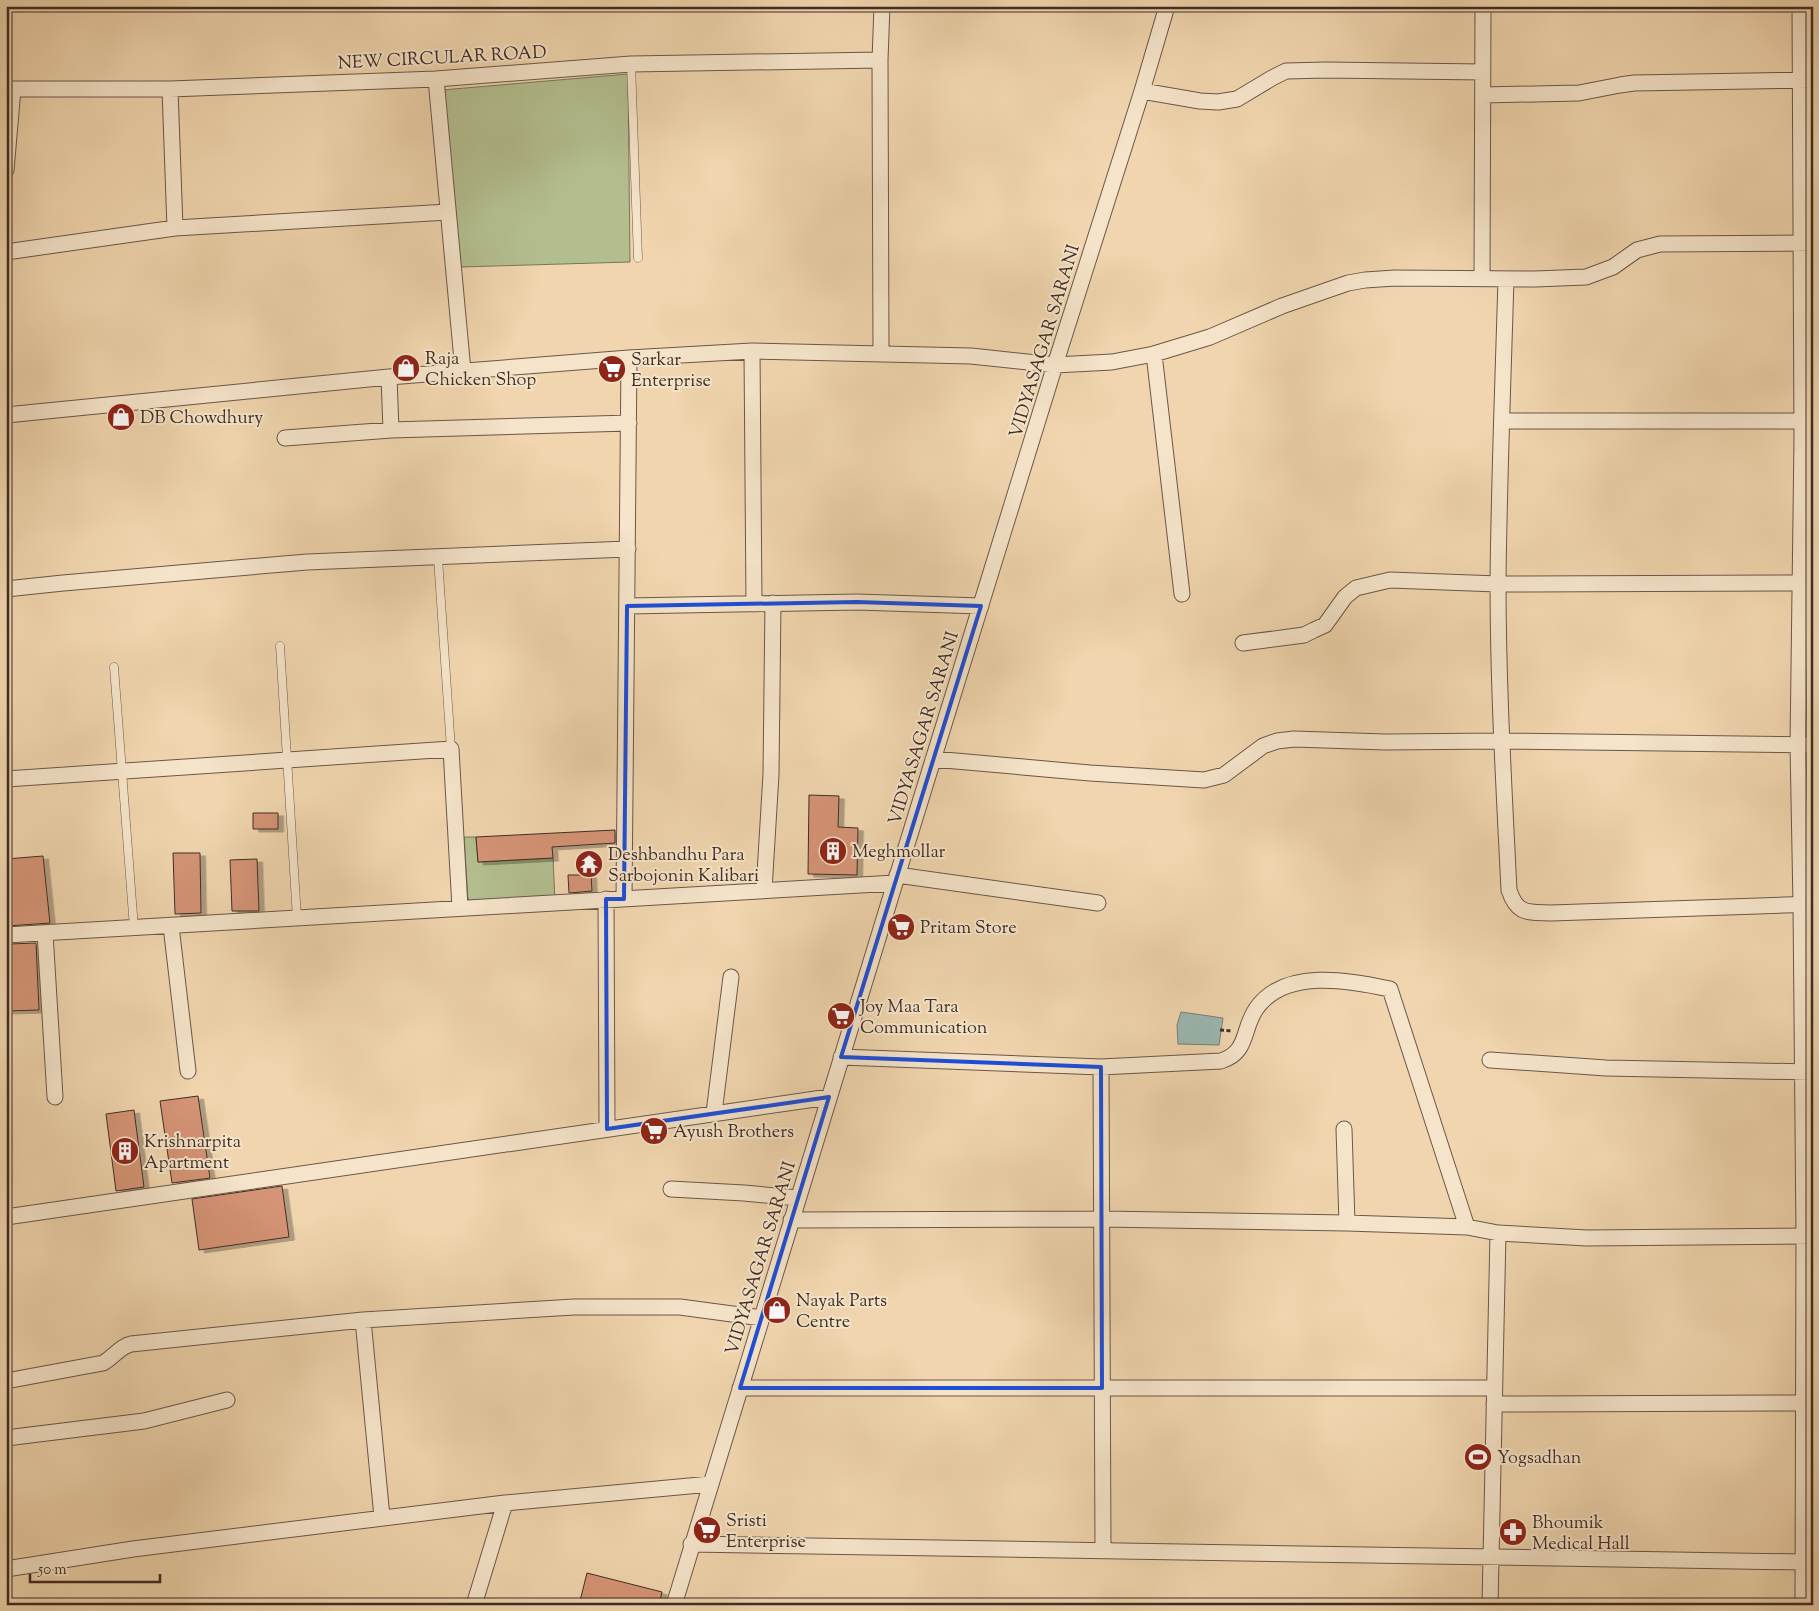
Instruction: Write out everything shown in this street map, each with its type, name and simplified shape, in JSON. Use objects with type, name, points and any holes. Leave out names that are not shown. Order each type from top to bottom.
[{"type":"street","points":[[881,354],[880,60],[882,6]]},
{"type":"street","name":"VIDYASAGAR SARANI","points":[[674,1605],[691,1544],[841,1057],[1055,365],[1142,92],[1167,6]]},
{"type":"street","points":[[1482,279],[1483,6]]},
{"type":"street","points":[[1800,6],[1806,80],[1807,243],[1805,745],[1808,1072],[1808,1403],[1806,1572],[1803,1605]]},
{"type":"street","name":"NEW CIRCULAR ROAD","points":[[10,89],[170,88],[436,79],[631,64],[880,60]]},
{"type":"street","points":[[1142,92],[1218,102],[1237,99],[1286,71],[1483,72]]},
{"type":"street","points":[[436,79],[463,371]]},
{"type":"street","points":[[1483,95],[1580,93],[1634,83],[1806,80]]},
{"type":"street","points":[[170,88],[175,228]]},
{"type":"street","points":[[6,170],[10,89]]},
{"type":"street","points":[[6,252],[175,228],[448,212]]},
{"type":"street","points":[[6,416],[390,376],[629,358],[752,352],[972,356],[1055,365],[1112,362],[1154,354],[1210,337],[1282,306],[1348,283],[1365,280],[1395,278],[1506,279],[1586,277],[1613,267],[1637,250],[1660,244],[1807,243]]},
{"type":"street","points":[[1506,279],[1498,584],[1501,741],[1509,890],[1513,902],[1522,910],[1551,913],[1807,904]]},
{"type":"street","points":[[752,352],[754,604]]},
{"type":"street","points":[[1154,354],[1182,594]]},
{"type":"street","points":[[624,898],[629,358]]},
{"type":"street","points":[[390,376],[390,430]]},
{"type":"street","points":[[1502,421],[1807,422]]},
{"type":"street","points":[[285,438],[390,430],[628,423]]},
{"type":"street","points":[[6,589],[307,562],[628,549]]},
{"type":"street","points":[[1243,643],[1304,635],[1325,625],[1344,597],[1356,588],[1390,580],[1498,584],[1807,583]]},
{"type":"street","points":[[627,606],[857,602],[981,606]]},
{"type":"street","points":[[764,890],[771,774],[773,604]]},
{"type":"street","points":[[933,759],[1090,773],[1204,780],[1224,774],[1263,746],[1277,741],[1294,739],[1385,742],[1501,741],[1805,745]]},
{"type":"street","points":[[6,779],[451,749],[460,908]]},
{"type":"street","points":[[6,935],[606,900],[896,879],[1098,903]]},
{"type":"street","points":[[606,900],[608,1129]]},
{"type":"street","points":[[171,926],[188,1071]]},
{"type":"street","points":[[44,933],[55,1097]]},
{"type":"street","points":[[714,1113],[731,977]]},
{"type":"street","points":[[841,1057],[1101,1067],[1221,1060],[1230,1058],[1241,1046],[1256,1009],[1270,994],[1286,985],[1307,981],[1335,981],[1390,989],[1467,1227]]},
{"type":"street","points":[[1490,1060],[1606,1068],[1808,1072]]},
{"type":"street","points":[[1101,1067],[1103,1551]]},
{"type":"street","points":[[6,1217],[829,1097]]},
{"type":"street","points":[[1344,1129],[1347,1223]]},
{"type":"street","points":[[671,1189],[798,1198]]},
{"type":"street","points":[[791,1220],[1102,1219],[1467,1227],[1498,1233],[1587,1238],[1808,1236]]},
{"type":"street","points":[[1490,1605],[1498,1233]]},
{"type":"street","points":[[6,1381],[104,1363],[110,1360],[123,1347],[130,1344],[363,1320],[574,1308],[660,1307],[680,1307],[762,1318]]},
{"type":"street","points":[[363,1320],[382,1517]]},
{"type":"street","points":[[740,1388],[1494,1388]]},
{"type":"street","points":[[6,1438],[144,1421],[227,1400]]},
{"type":"street","points":[[1494,1404],[1808,1403]]},
{"type":"street","points":[[6,1569],[133,1549],[505,1502],[711,1484]]},
{"type":"street","points":[[474,1605],[505,1502]]},
{"type":"street","points":[[691,1544],[1491,1557],[1806,1572]]},
{"type":"lane","points":[[631,64],[638,258]]},
{"type":"lane","points":[[438,558],[451,749]]},
{"type":"lane","points":[[280,646],[297,918]]},
{"type":"lane","points":[[114,668],[134,928]]},
{"type":"path","points":[[1220,1030],[1227,1031]]},
{"type":"highlighted area","points":[[857,602],[981,606],[841,1057],[1101,1067],[1102,1388],[740,1388],[829,1097],[607,1129],[606,899],[624,899],[627,606]]},
{"type":"green space","points":[[628,74],[630,262],[461,267],[442,90]]},
{"type":"green space","points":[[464,837],[476,837],[478,862],[553,858],[555,901],[475,905],[468,899]]},
{"type":"water","points":[[1181,1012],[1223,1018],[1219,1045],[1178,1044],[1177,1025]]},
{"type":"building","name":"Meghmollar","points":[[809,795],[839,796],[838,827],[858,828],[857,875],[808,874]]},
{"type":"building","points":[[253,813],[278,813],[278,829],[253,829]]},
{"type":"building","points":[[615,830],[615,843],[552,847],[553,858],[478,862],[476,837]]},
{"type":"building","points":[[173,853],[200,853],[201,913],[175,914]]},
{"type":"building","points":[[43,856],[50,923],[7,926],[6,859]]},
{"type":"building","points":[[257,859],[259,911],[232,911],[230,860]]},
{"type":"building","points":[[568,875],[591,875],[592,891],[569,893]]},
{"type":"building","points":[[36,943],[39,1010],[6,1011],[6,948],[9,948],[9,944]]},
{"type":"building","points":[[198,1096],[210,1178],[172,1183],[160,1101]]},
{"type":"building","name":"Krishnarpita Apartment","points":[[134,1110],[144,1187],[116,1191],[106,1114]]},
{"type":"building","points":[[282,1186],[289,1237],[199,1250],[192,1199]]},
{"type":"building","points":[[587,1573],[662,1592],[659,1605],[579,1605]]},
{"type":"place","name":"Raja Chicken Shop","points":[[406,368]]},
{"type":"place","name":"Sarkar Enterprise","points":[[612,369]]},
{"type":"place","name":"DB Chowdhury","points":[[121,417]]},
{"type":"place","name":"Meghmollar","points":[[833,851]]},
{"type":"place","name":"Deshbandhu Para Sarbojonin Kalibari","points":[[589,864]]},
{"type":"place","name":"Pritam Store","points":[[901,927]]},
{"type":"place","name":"Joy Maa Tara Communication","points":[[841,1016]]},
{"type":"place","name":"Ayush Brothers","points":[[654,1131]]},
{"type":"place","name":"Krishnarpita Apartment","points":[[125,1151]]},
{"type":"place","name":"Nayak Parts Centre","points":[[777,1310]]},
{"type":"place","name":"Yogsadhan","points":[[1478,1457]]},
{"type":"place","name":"Sristi Enterprise","points":[[707,1530]]},
{"type":"place","name":"Bhoumik Medical Hall","points":[[1513,1532]]}]
